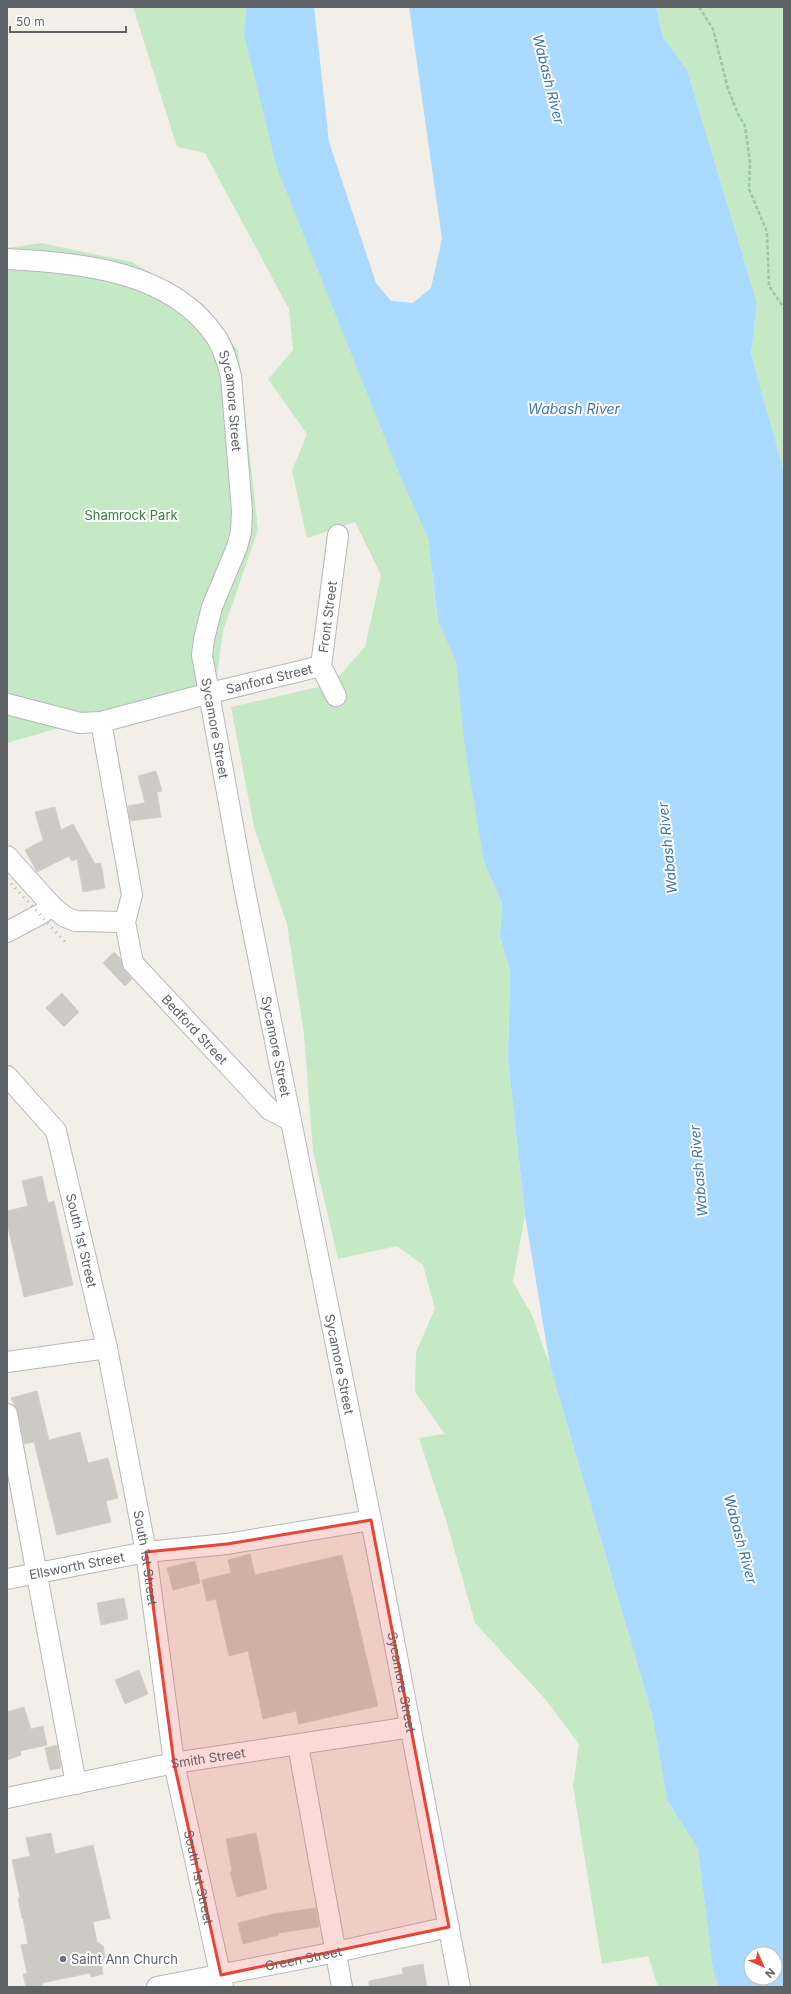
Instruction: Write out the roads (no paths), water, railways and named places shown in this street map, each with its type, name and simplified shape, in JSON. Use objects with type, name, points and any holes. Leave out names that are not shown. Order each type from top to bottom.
[{"type":"street","name":"Sycamore Street","points":[[7,259],[52,261],[123,273],[165,291],[198,315],[217,337],[231,376],[242,511],[242,532],[212,607],[204,639],[202,655],[244,886],[371,1520],[460,1987]]},
{"type":"street","name":"Front Street","points":[[336,696],[321,666],[338,535]]},
{"type":"street","name":"Sanford Street","points":[[7,704],[80,723],[101,722],[210,693],[321,666]]},
{"type":"street","name":"Bedford Street","points":[[101,722],[132,895],[125,922],[133,963],[270,1110],[290,1120]]},
{"type":"street","points":[[7,856],[52,906],[65,917],[76,921],[125,922]]},
{"type":"street","points":[[7,932],[52,906]]},
{"type":"street","name":"South 1st Street","points":[[7,1076],[56,1131],[107,1348],[146,1552],[174,1763],[222,1981]]},
{"type":"street","points":[[7,1362],[107,1348]]},
{"type":"street","points":[[7,1414],[76,1784]]},
{"type":"street","points":[[146,1552],[228,1544],[371,1520]]},
{"type":"street","name":"Ellsworth Street","points":[[7,1579],[146,1552]]},
{"type":"street","name":"Smith Street","points":[[7,1798],[174,1763],[411,1727]]},
{"type":"street","points":[[298,1745],[342,1987]]},
{"type":"street","name":"Green Street","points":[[157,1987],[222,1981],[336,1952],[449,1927]]},
{"type":"water","name":"Wabash River","points":[[246,7],[314,7],[329,142],[376,283],[391,301],[413,303],[431,288],[442,239],[409,7],[656,7],[663,37],[687,70],[757,303],[751,354],[784,472],[784,1987],[719,1987],[713,1971],[698,1849],[667,1800],[652,1714],[550,1366],[525,1215],[508,1060],[510,970],[500,937],[502,903],[484,862],[465,748],[456,662],[438,621],[428,538],[399,473],[277,168],[244,34]]},
{"type":"railway","points":[[7,879],[66,943]]},
{"type":"place","name":"Saint Ann Church","points":[[63,1959]]},
{"type":"park label","name":"Shamrock Park","points":[[131,515]]}]
